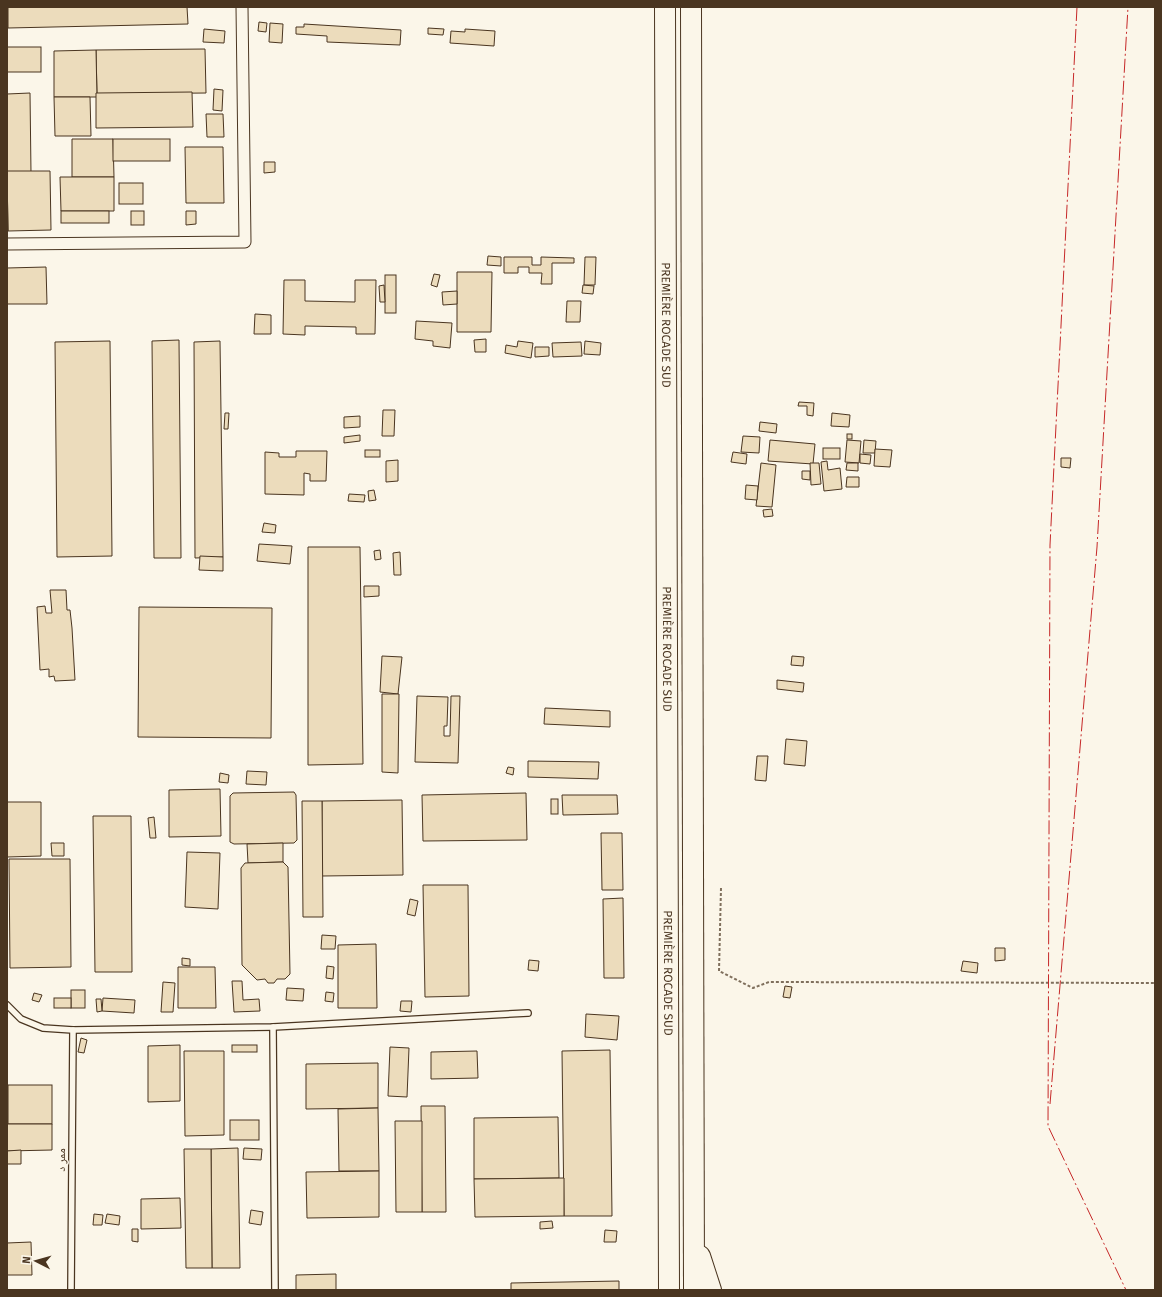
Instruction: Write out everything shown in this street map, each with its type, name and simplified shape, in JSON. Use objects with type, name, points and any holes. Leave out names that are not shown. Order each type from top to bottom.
[{"type":"highway","name":"PREMIÈRE ROCADE SUD","points":[[665,7],[669,1290]]},
{"type":"highway","points":[[691,7],[694,1290]]},
{"type":"highway","points":[[694,1242],[711,1290]]},
{"type":"street","points":[[7,244],[245,242],[242,7]]},
{"type":"lane","points":[[7,1005],[21,1019],[43,1028],[73,1030],[273,1027],[528,1013]]},
{"type":"lane","points":[[273,1027],[275,1290]]},
{"type":"lane","name":"ممر د","points":[[71,1290],[73,1030]]},
{"type":"path","points":[[721,888],[719,971],[753,988],[769,982],[1155,983]]},
{"type":"building","points":[[8,7],[187,7],[188,24],[8,28]]},
{"type":"building","points":[[259,22],[267,23],[266,32],[258,31]]},
{"type":"building","points":[[270,23],[283,24],[282,43],[269,42]]},
{"type":"building","points":[[304,24],[401,30],[400,45],[327,42],[327,36],[296,34],[296,27],[304,27]]},
{"type":"building","points":[[428,28],[444,29],[443,35],[428,34]]},
{"type":"building","points":[[204,29],[225,31],[224,43],[203,42]]},
{"type":"building","points":[[465,29],[495,31],[494,46],[450,43],[451,31],[465,32]]},
{"type":"building","points":[[7,47],[41,47],[41,72],[7,72]]},
{"type":"building","points":[[205,49],[206,93],[97,94],[96,50]]},
{"type":"building","points":[[96,50],[97,97],[54,97],[54,51]]},
{"type":"building","points":[[214,89],[223,90],[222,111],[213,110]]},
{"type":"building","points":[[192,92],[193,127],[96,128],[96,93]]},
{"type":"building","points":[[30,93],[31,173],[7,173],[7,94]]},
{"type":"building","points":[[54,97],[90,97],[91,136],[55,136]]},
{"type":"building","points":[[206,114],[223,114],[224,137],[207,137]]},
{"type":"building","points":[[72,139],[113,139],[114,177],[72,177]]},
{"type":"building","points":[[113,139],[170,139],[170,161],[113,161]]},
{"type":"building","points":[[185,147],[223,147],[224,203],[186,203]]},
{"type":"building","points":[[264,162],[275,162],[275,172],[264,173]]},
{"type":"building","points":[[7,171],[50,171],[51,230],[8,231]]},
{"type":"building","points":[[7,172],[8,231],[7,231]]},
{"type":"building","points":[[60,177],[114,177],[114,211],[61,211]]},
{"type":"building","points":[[119,183],[143,183],[143,204],[119,204]]},
{"type":"building","points":[[61,211],[109,211],[109,223],[61,223]]},
{"type":"building","points":[[131,211],[144,211],[144,225],[131,225]]},
{"type":"building","points":[[186,211],[196,211],[196,224],[186,225]]},
{"type":"building","points":[[488,256],[501,257],[501,266],[487,265]]},
{"type":"building","points":[[504,257],[532,257],[532,265],[541,265],[541,257],[574,258],[574,263],[552,263],[552,284],[541,284],[542,273],[529,273],[529,267],[518,267],[518,273],[504,273]]},
{"type":"building","points":[[585,257],[596,257],[595,285],[584,285]]},
{"type":"building","points":[[46,267],[47,304],[7,304],[7,268]]},
{"type":"building","points":[[457,272],[492,272],[491,332],[457,332]]},
{"type":"building","points":[[434,274],[440,275],[437,287],[431,285]]},
{"type":"building","points":[[385,275],[396,275],[396,313],[385,313]]},
{"type":"building","points":[[284,280],[305,280],[305,301],[355,302],[355,280],[376,280],[375,334],[356,334],[356,327],[305,326],[305,335],[283,334]]},
{"type":"building","points":[[384,285],[385,302],[380,302],[379,286]]},
{"type":"building","points":[[583,285],[594,286],[593,294],[582,293]]},
{"type":"building","points":[[457,291],[457,304],[443,305],[442,292]]},
{"type":"building","points":[[567,301],[581,301],[580,322],[566,322]]},
{"type":"building","points":[[255,314],[271,315],[271,334],[254,334]]},
{"type":"building","points":[[416,321],[452,323],[450,348],[433,346],[433,341],[415,339]]},
{"type":"building","points":[[486,339],[486,352],[475,352],[474,340]]},
{"type":"building","points":[[179,340],[181,558],[154,558],[152,341]]},
{"type":"building","points":[[110,341],[112,556],[57,557],[55,342]]},
{"type":"building","points":[[220,341],[223,557],[195,558],[194,342]]},
{"type":"building","points":[[518,341],[533,343],[531,358],[505,353],[506,345],[517,347]]},
{"type":"building","points":[[585,341],[601,343],[600,355],[584,354]]},
{"type":"building","points":[[581,342],[582,356],[553,357],[552,343]]},
{"type":"building","points":[[535,347],[549,347],[549,356],[535,357]]},
{"type":"building","points":[[799,402],[814,403],[813,416],[807,415],[807,406],[798,406]]},
{"type":"building","points":[[383,410],[395,410],[394,436],[382,436]]},
{"type":"building","points":[[225,413],[229,413],[228,429],[224,429]]},
{"type":"building","points":[[832,413],[850,415],[849,427],[831,426]]},
{"type":"building","points":[[360,416],[360,427],[344,428],[344,417]]},
{"type":"building","points":[[760,422],[777,424],[776,433],[759,431]]},
{"type":"building","points":[[847,434],[852,434],[852,439],[847,439]]},
{"type":"building","points":[[360,435],[360,441],[344,443],[344,437]]},
{"type":"building","points":[[743,436],[760,437],[759,453],[741,452]]},
{"type":"building","points":[[770,440],[815,444],[813,464],[768,461]]},
{"type":"building","points":[[847,440],[861,441],[859,463],[845,462]]},
{"type":"building","points":[[864,440],[876,441],[875,453],[863,453]]},
{"type":"building","points":[[823,448],[840,448],[840,459],[823,459]]},
{"type":"building","points":[[875,449],[892,450],[890,467],[874,466]]},
{"type":"building","points":[[365,450],[380,450],[380,457],[365,457]]},
{"type":"building","points":[[296,451],[327,451],[326,481],[310,481],[310,474],[304,473],[304,495],[265,494],[265,452],[279,453],[279,457],[296,457]]},
{"type":"building","points":[[733,452],[747,454],[746,464],[731,462]]},
{"type":"building","points":[[860,454],[871,455],[870,464],[860,463]]},
{"type":"building","points":[[1061,458],[1071,458],[1070,468],[1061,467]]},
{"type":"building","points":[[398,460],[398,481],[386,482],[386,461]]},
{"type":"building","points":[[827,461],[828,470],[840,468],[842,489],[824,491],[821,462]]},
{"type":"building","points":[[761,463],[776,465],[772,507],[756,506]]},
{"type":"building","points":[[810,463],[819,463],[821,484],[811,485]]},
{"type":"building","points":[[847,463],[858,463],[858,471],[846,470]]},
{"type":"building","points":[[802,471],[810,471],[810,480],[802,479]]},
{"type":"building","points":[[847,477],[859,477],[859,487],[846,487]]},
{"type":"building","points":[[746,485],[758,486],[757,500],[745,499]]},
{"type":"building","points":[[374,490],[376,500],[369,501],[368,491]]},
{"type":"building","points":[[349,494],[365,495],[364,502],[348,501]]},
{"type":"building","points":[[772,509],[773,516],[764,517],[763,510]]},
{"type":"building","points":[[264,523],[276,525],[275,533],[262,532]]},
{"type":"building","points":[[259,544],[292,546],[290,564],[257,561]]},
{"type":"building","points":[[308,547],[360,547],[363,764],[308,765]]},
{"type":"building","points":[[380,550],[381,559],[375,560],[374,551]]},
{"type":"building","points":[[400,552],[401,575],[394,575],[393,553]]},
{"type":"building","points":[[200,556],[223,557],[223,571],[199,570]]},
{"type":"building","points":[[364,586],[379,586],[379,596],[364,597]]},
{"type":"building","points":[[50,590],[66,590],[67,610],[70,610],[72,628],[75,680],[55,681],[54,676],[49,677],[49,669],[40,670],[37,607],[45,606],[46,613],[52,613]]},
{"type":"building","points":[[139,607],[272,608],[271,738],[138,737]]},
{"type":"building","points":[[382,656],[402,657],[398,694],[380,692]]},
{"type":"building","points":[[792,656],[804,657],[803,666],[791,665]]},
{"type":"building","points":[[777,680],[804,683],[803,692],[777,689]]},
{"type":"building","points":[[382,694],[399,694],[398,773],[382,772]]},
{"type":"building","points":[[417,696],[448,697],[447,726],[444,726],[444,736],[450,736],[451,696],[460,696],[458,763],[415,762]]},
{"type":"building","points":[[545,708],[610,711],[610,727],[544,724]]},
{"type":"building","points":[[786,739],[807,741],[805,766],[784,764]]},
{"type":"building","points":[[757,756],[768,756],[766,781],[755,780]]},
{"type":"building","points":[[528,761],[599,762],[598,779],[528,777]]},
{"type":"building","points":[[508,767],[514,768],[513,775],[506,773]]},
{"type":"building","points":[[247,771],[267,772],[266,785],[246,784]]},
{"type":"building","points":[[220,773],[229,775],[228,783],[219,782]]},
{"type":"building","points":[[220,789],[221,836],[169,837],[169,790]]},
{"type":"building","points":[[294,792],[296,795],[297,840],[294,843],[234,844],[230,842],[230,796],[233,793]]},
{"type":"building","points":[[526,793],[527,840],[423,841],[422,795]]},
{"type":"building","points":[[562,795],[617,795],[618,814],[563,815]]},
{"type":"building","points":[[551,799],[558,799],[558,814],[551,814]]},
{"type":"building","points":[[402,800],[403,875],[322,876],[322,801]]},
{"type":"building","points":[[302,801],[322,801],[323,917],[303,917]]},
{"type":"building","points":[[7,802],[41,802],[41,856],[7,857]]},
{"type":"building","points":[[93,816],[131,816],[132,972],[95,972]]},
{"type":"building","points":[[154,817],[156,838],[150,838],[148,818]]},
{"type":"building","points":[[601,833],[622,833],[623,890],[602,890]]},
{"type":"building","points":[[51,843],[64,843],[64,856],[52,856]]},
{"type":"building","points":[[283,843],[283,862],[248,863],[247,844]]},
{"type":"building","points":[[187,852],[220,853],[218,909],[185,907]]},
{"type":"building","points":[[9,859],[70,859],[71,967],[10,968]]},
{"type":"building","points":[[283,862],[288,867],[290,974],[285,979],[277,979],[274,983],[268,983],[265,979],[257,980],[242,965],[241,868],[245,863]]},
{"type":"building","points":[[423,885],[468,885],[469,996],[425,997]]},
{"type":"building","points":[[623,898],[624,978],[604,978],[603,899]]},
{"type":"building","points":[[410,899],[418,901],[415,916],[407,914]]},
{"type":"building","points":[[322,935],[336,936],[335,949],[321,949]]},
{"type":"building","points":[[376,944],[377,1008],[338,1008],[338,945]]},
{"type":"building","points":[[995,948],[1005,948],[1005,960],[995,961]]},
{"type":"building","points":[[182,958],[190,959],[190,966],[182,965]]},
{"type":"building","points":[[529,960],[539,961],[538,971],[528,970]]},
{"type":"building","points":[[963,961],[978,963],[977,973],[961,971]]},
{"type":"building","points":[[327,966],[334,967],[333,979],[326,978]]},
{"type":"building","points":[[178,967],[215,967],[216,1008],[178,1008]]},
{"type":"building","points":[[232,981],[242,981],[243,1000],[259,999],[260,1011],[234,1012]]},
{"type":"building","points":[[163,982],[175,983],[173,1012],[161,1012]]},
{"type":"building","points":[[785,986],[792,987],[790,998],[783,997]]},
{"type":"building","points":[[287,988],[304,989],[303,1001],[286,1000]]},
{"type":"building","points":[[71,990],[85,990],[85,1008],[71,1008]]},
{"type":"building","points":[[326,992],[334,993],[333,1002],[325,1001]]},
{"type":"building","points":[[34,993],[42,995],[39,1002],[32,1000]]},
{"type":"building","points":[[54,998],[71,998],[71,1008],[54,1008]]},
{"type":"building","points":[[103,998],[135,1000],[134,1013],[102,1011]]},
{"type":"building","points":[[96,999],[101,999],[102,1011],[97,1012]]},
{"type":"building","points":[[401,1001],[412,1001],[411,1012],[400,1011]]},
{"type":"building","points":[[586,1014],[619,1016],[617,1040],[585,1037]]},
{"type":"building","points":[[81,1038],[87,1040],[84,1053],[78,1052]]},
{"type":"building","points":[[180,1045],[180,1101],[148,1102],[148,1046]]},
{"type":"building","points":[[232,1045],[257,1045],[257,1052],[232,1052]]},
{"type":"building","points":[[390,1047],[409,1048],[407,1097],[388,1096]]},
{"type":"building","points":[[610,1050],[612,1216],[564,1216],[562,1051]]},
{"type":"building","points":[[184,1051],[224,1051],[224,1135],[185,1136]]},
{"type":"building","points":[[477,1051],[478,1078],[431,1079],[431,1052]]},
{"type":"building","points":[[378,1063],[378,1108],[306,1109],[306,1064]]},
{"type":"building","points":[[8,1085],[52,1085],[52,1124],[8,1124]]},
{"type":"building","points":[[421,1106],[445,1106],[446,1212],[422,1212]]},
{"type":"building","points":[[378,1108],[379,1171],[339,1171],[338,1109]]},
{"type":"building","points":[[558,1117],[559,1178],[474,1179],[474,1118]]},
{"type":"building","points":[[230,1120],[259,1120],[259,1140],[230,1140]]},
{"type":"building","points":[[395,1121],[422,1121],[422,1212],[396,1212]]},
{"type":"building","points":[[7,1124],[52,1124],[52,1150],[7,1151]]},
{"type":"building","points":[[238,1148],[240,1268],[212,1268],[211,1149]]},
{"type":"building","points":[[244,1148],[262,1149],[261,1160],[243,1159]]},
{"type":"building","points":[[184,1149],[211,1149],[212,1268],[186,1268]]},
{"type":"building","points":[[21,1150],[21,1164],[7,1164],[7,1151]]},
{"type":"building","points":[[379,1171],[379,1217],[307,1218],[306,1172]]},
{"type":"building","points":[[564,1178],[564,1216],[475,1217],[474,1179]]},
{"type":"building","points":[[180,1198],[181,1228],[141,1229],[141,1199]]},
{"type":"building","points":[[251,1210],[263,1212],[261,1225],[249,1223]]},
{"type":"building","points":[[94,1214],[103,1215],[102,1225],[93,1225]]},
{"type":"building","points":[[107,1214],[120,1216],[119,1225],[105,1223]]},
{"type":"building","points":[[552,1221],[553,1228],[540,1229],[540,1222]]},
{"type":"building","points":[[132,1229],[138,1229],[138,1242],[132,1241]]},
{"type":"building","points":[[605,1230],[617,1231],[616,1242],[604,1242]]},
{"type":"building","points":[[31,1242],[32,1275],[7,1275],[7,1243]]},
{"type":"building","points":[[336,1274],[336,1290],[296,1290],[296,1275]]},
{"type":"building","points":[[619,1281],[619,1290],[511,1290],[511,1283]]},
{"type":"power","points":[[1077,7],[1050,545],[1048,1126],[1126,1290]]},
{"type":"power","points":[[1050,1104],[1097,547],[1128,7]]}]
